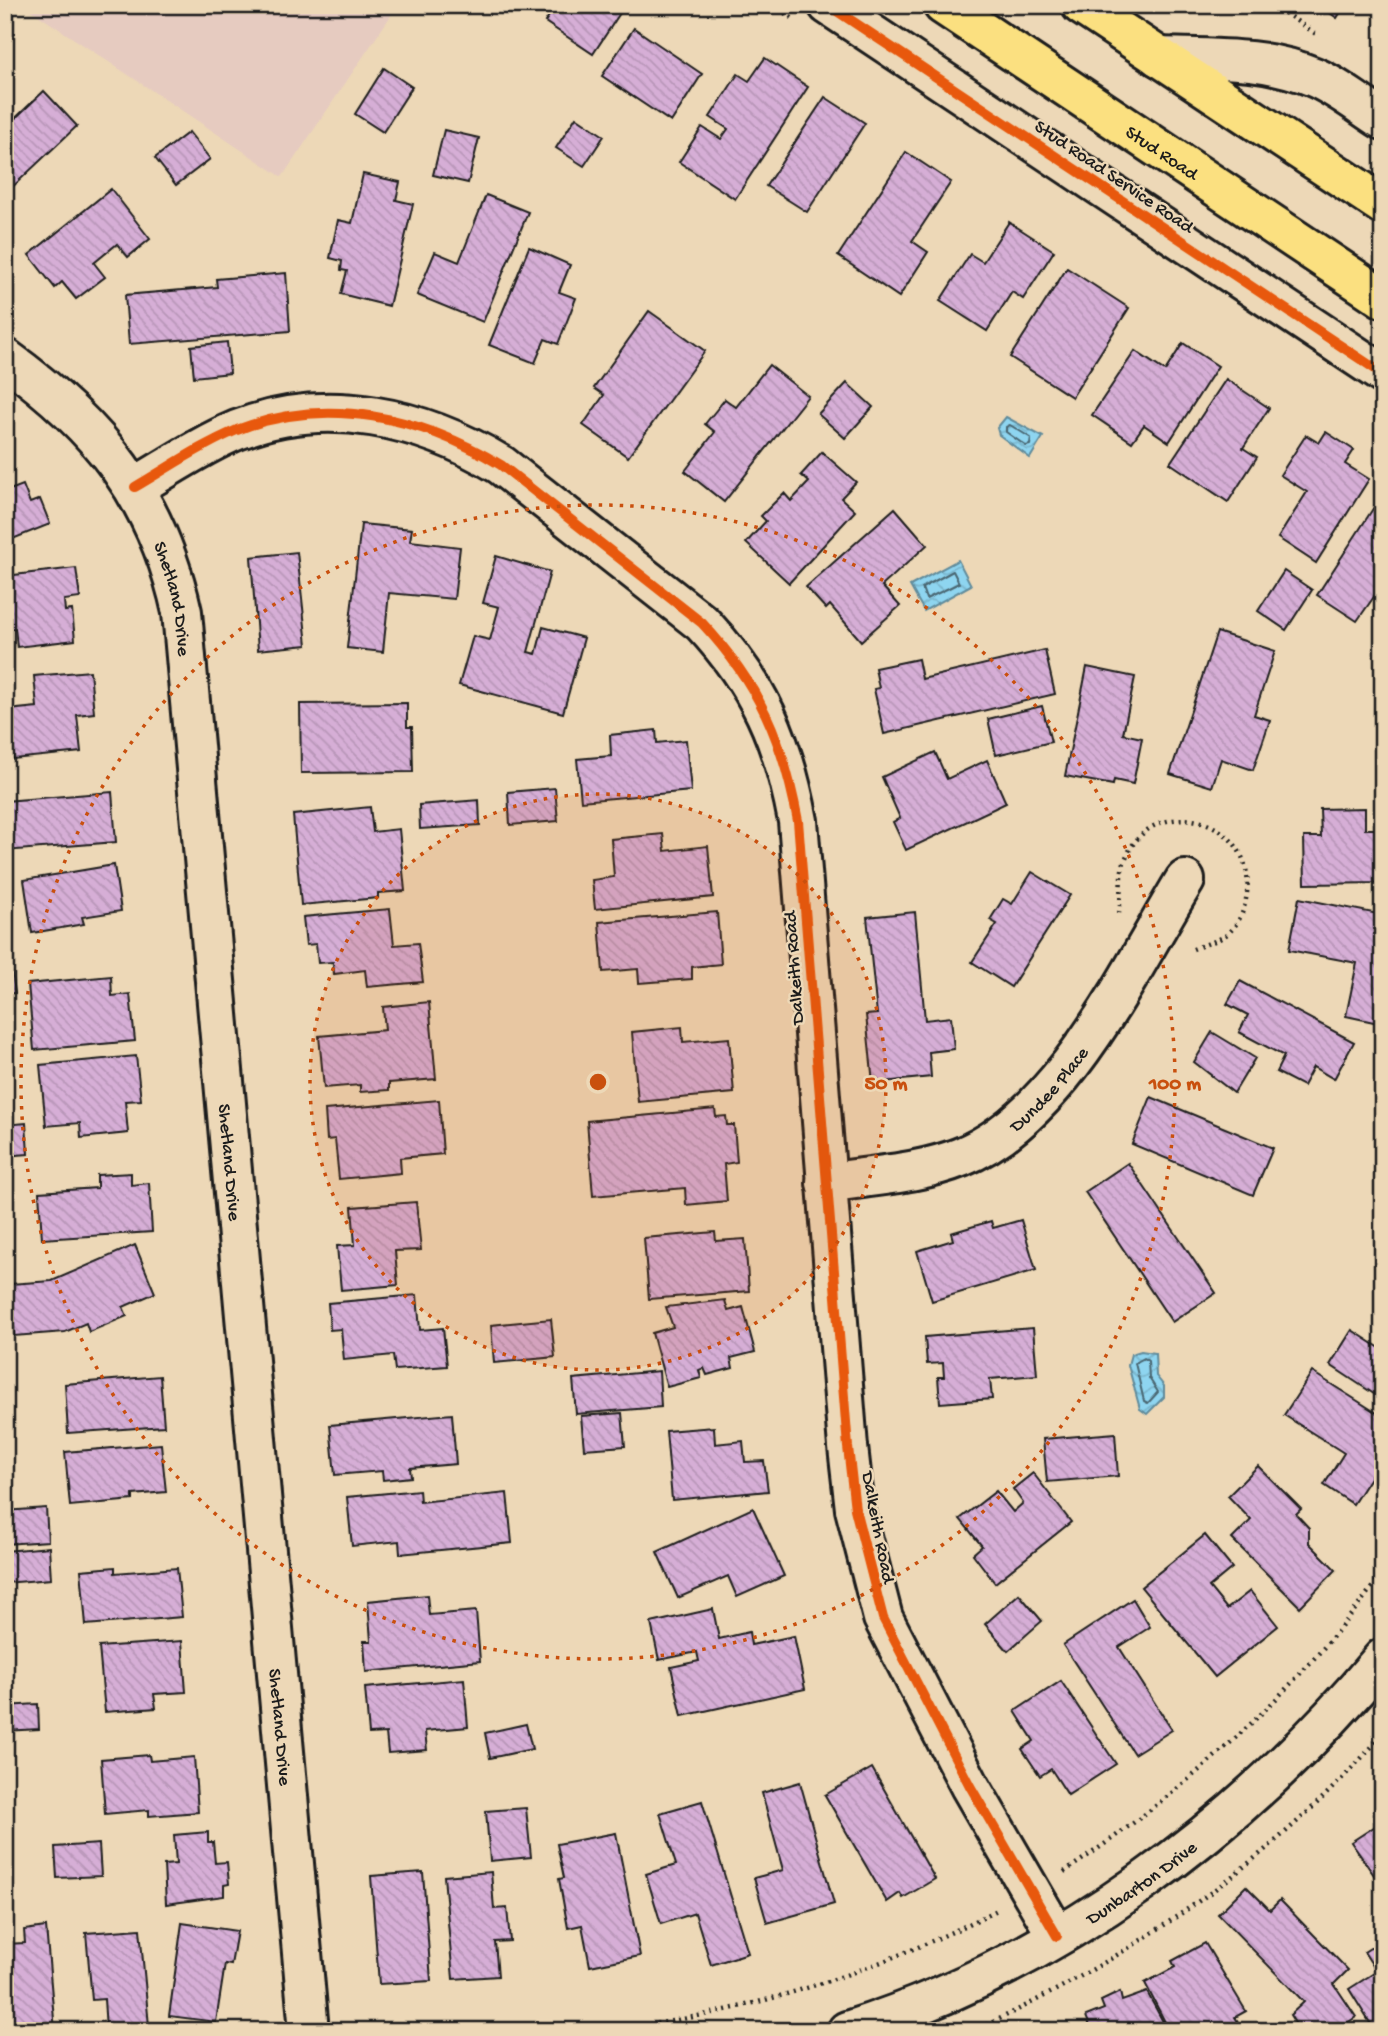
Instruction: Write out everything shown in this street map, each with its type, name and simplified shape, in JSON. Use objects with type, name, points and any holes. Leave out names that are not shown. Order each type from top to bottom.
[{"type":"main road","name":"Stud Road","points":[[943,5],[1383,298]]},
{"type":"main road","points":[[1097,10],[1158,57],[1383,205]]},
{"type":"street","name":"Stud Road Service Road","points":[[828,5],[1383,374]]},
{"type":"street","points":[[1158,57],[1251,61],[1297,70],[1316,77],[1383,120]]},
{"type":"street","name":"Shetland Drive","points":[[5,358],[83,422],[117,460],[135,487],[152,517],[168,559],[186,635],[309,2031]]},
{"type":"street","name":"Dalkeith Road","points":[[135,487],[206,445],[238,430],[274,419],[344,414],[408,422],[469,446],[501,465],[702,623],[730,653],[761,701],[780,745],[791,781],[798,821],[855,1509],[883,1618],[970,1786],[1057,1936]]},
{"type":"street","name":"Dundee Place","points":[[826,1183],[940,1165],[989,1144],[1014,1126],[1042,1101],[1067,1071],[1185,880]]},
{"type":"street","name":"Dunbarton Drive","points":[[847,2031],[975,1980],[1057,1936],[1172,1861],[1228,1816],[1337,1713],[1383,1658]]},
{"type":"path","points":[[1059,1860],[1066,1871],[1200,1770],[1325,1644],[1383,1572]]},
{"type":"path","points":[[600,2031],[682,2021],[839,1976],[935,1940],[997,1910],[990,1898]]},
{"type":"shaded area","points":[[23,5],[398,5],[282,177]]},
{"type":"water","points":[[1006,417],[1043,437],[1030,458],[999,435],[997,428]]},
{"type":"water","points":[[958,560],[971,585],[924,611],[910,586]]},
{"type":"water","points":[[1141,1351],[1155,1353],[1156,1376],[1164,1386],[1164,1397],[1147,1414],[1140,1409],[1128,1365],[1131,1354]]},
{"type":"building","points":[[556,5],[615,5],[622,10],[593,54],[545,22]]},
{"type":"building","points":[[1319,5],[1345,5],[1337,18]]},
{"type":"building","points":[[634,28],[702,74],[671,122],[602,76]]},
{"type":"building","points":[[765,58],[808,87],[735,199],[679,162],[702,127],[721,139],[728,129],[710,117],[738,74],[749,81]]},
{"type":"building","points":[[384,68],[412,87],[383,132],[355,114]]},
{"type":"building","points":[[44,91],[77,126],[5,194],[5,128]]},
{"type":"building","points":[[825,97],[865,123],[807,212],[766,186]]},
{"type":"building","points":[[576,117],[604,136],[584,166],[556,148]]},
{"type":"building","points":[[444,130],[479,138],[468,183],[433,175]]},
{"type":"building","points":[[189,132],[210,159],[176,185],[155,158]]},
{"type":"building","points":[[906,152],[951,182],[912,241],[928,252],[899,297],[838,256]]},
{"type":"building","points":[[363,174],[400,182],[396,200],[413,204],[389,306],[341,294],[347,271],[341,270],[342,261],[330,258],[338,220],[352,223]]},
{"type":"building","points":[[111,189],[150,239],[128,257],[117,244],[94,263],[105,277],[76,299],[62,282],[55,288],[29,255]]},
{"type":"building","points":[[486,195],[528,212],[483,322],[417,295],[435,252],[459,262]]},
{"type":"building","points":[[1009,222],[1054,251],[1023,299],[1012,292],[987,331],[940,301],[970,254],[983,262]]},
{"type":"building","points":[[529,247],[570,265],[559,292],[576,298],[558,344],[545,339],[535,363],[489,345]]},
{"type":"building","points":[[1067,268],[1129,308],[1072,397],[1010,357]]},
{"type":"building","points":[[286,273],[290,331],[129,344],[125,295],[217,287],[216,279]]},
{"type":"building","points":[[649,311],[705,351],[628,457],[583,425],[604,395],[594,388]]},
{"type":"building","points":[[227,342],[230,373],[194,377],[191,346]]},
{"type":"building","points":[[1183,343],[1218,366],[1169,442],[1144,425],[1132,442],[1092,415],[1135,351],[1165,371]]},
{"type":"building","points":[[769,365],[808,396],[724,502],[685,471],[715,432],[705,424],[725,399],[736,407]]},
{"type":"building","points":[[1226,379],[1269,408],[1243,448],[1257,457],[1228,502],[1170,463]]},
{"type":"building","points":[[847,383],[873,407],[845,438],[818,414]]},
{"type":"building","points":[[1326,432],[1354,450],[1345,464],[1369,479],[1316,563],[1278,538],[1307,492],[1280,475],[1306,435],[1319,443]]},
{"type":"building","points":[[822,452],[856,482],[841,498],[855,511],[789,583],[746,543],[766,521],[761,516],[784,493],[791,501],[809,482],[801,475]]},
{"type":"building","points":[[5,480],[10,490],[23,485],[30,503],[40,499],[50,524],[5,542]]},
{"type":"building","points":[[1376,504],[1383,508],[1383,584],[1357,621],[1317,595]]},
{"type":"building","points":[[895,508],[927,545],[882,586],[900,606],[861,641],[830,605],[826,609],[806,587]]},
{"type":"building","points":[[361,524],[412,529],[410,541],[460,547],[454,599],[389,593],[383,652],[347,648]]},
{"type":"building","points":[[297,552],[307,645],[258,650],[251,557]]},
{"type":"building","points":[[496,556],[550,572],[528,652],[536,654],[543,627],[584,638],[563,713],[459,685],[473,636],[490,640],[499,607],[483,603]]},
{"type":"building","points":[[76,568],[80,598],[64,600],[65,611],[72,610],[75,640],[17,647],[15,628],[5,629],[5,576]]},
{"type":"building","points":[[1284,571],[1312,590],[1286,630],[1258,611]]},
{"type":"building","points":[[1217,632],[1275,651],[1254,715],[1270,720],[1253,770],[1221,759],[1212,787],[1170,774]]},
{"type":"building","points":[[1045,650],[1055,694],[884,734],[874,689],[879,688],[875,668],[918,659],[922,679]]},
{"type":"building","points":[[1087,667],[1135,677],[1123,734],[1142,738],[1133,784],[1114,780],[1113,785],[1065,776]]},
{"type":"building","points":[[90,671],[94,713],[77,715],[81,752],[13,759],[8,710],[37,707],[34,676]]},
{"type":"building","points":[[407,703],[407,727],[412,727],[413,772],[301,773],[300,704]]},
{"type":"building","points":[[1042,706],[1051,742],[996,755],[988,719]]},
{"type":"building","points":[[656,730],[657,743],[686,740],[691,791],[581,801],[577,759],[611,756],[610,735]]},
{"type":"building","points":[[935,752],[947,779],[987,760],[1006,803],[906,850],[893,822],[900,818],[882,777]]},
{"type":"building","points":[[555,788],[558,821],[510,825],[508,792]]},
{"type":"building","points":[[112,792],[116,842],[5,851],[5,801]]},
{"type":"building","points":[[479,800],[480,825],[420,829],[419,805]]},
{"type":"building","points":[[370,807],[373,832],[399,829],[405,891],[378,893],[378,898],[301,905],[293,815]]},
{"type":"building","points":[[1365,808],[1365,829],[1376,829],[1376,808],[1383,808],[1383,883],[1305,884],[1304,837],[1321,837],[1320,809]]},
{"type":"building","points":[[663,834],[665,851],[708,846],[713,897],[595,909],[592,880],[614,877],[611,839]]},
{"type":"building","points":[[114,865],[121,911],[82,917],[84,924],[32,933],[24,880]]},
{"type":"building","points":[[1032,872],[1070,895],[1011,987],[972,962],[997,924],[990,920],[1003,899],[1012,904]]},
{"type":"building","points":[[1299,898],[1383,915],[1383,1024],[1346,1016],[1357,963],[1289,950]]},
{"type":"building","points":[[390,909],[394,945],[418,943],[423,982],[367,987],[365,970],[334,974],[333,962],[318,963],[316,944],[306,945],[303,917]]},
{"type":"building","points":[[717,912],[721,964],[692,967],[692,979],[639,983],[638,969],[603,972],[599,922]]},
{"type":"building","points":[[915,912],[925,1020],[951,1017],[954,1049],[929,1052],[931,1077],[873,1083],[866,1015],[877,1014],[867,917]]},
{"type":"building","points":[[11,963],[15,993],[5,994],[5,964]]},
{"type":"building","points":[[111,976],[112,996],[130,994],[135,1041],[34,1050],[28,984]]},
{"type":"building","points":[[1240,981],[1354,1042],[1334,1079],[1313,1067],[1303,1086],[1276,1072],[1284,1056],[1239,1032],[1248,1015],[1227,1004]]},
{"type":"building","points":[[429,1002],[436,1079],[389,1083],[389,1090],[360,1092],[360,1085],[324,1088],[319,1036],[385,1030],[383,1007]]},
{"type":"building","points":[[682,1027],[683,1042],[729,1038],[734,1093],[638,1102],[632,1032]]},
{"type":"building","points":[[1212,1032],[1255,1058],[1234,1093],[1194,1062]]},
{"type":"building","points":[[136,1056],[141,1100],[125,1101],[128,1133],[81,1138],[80,1123],[46,1126],[40,1065]]},
{"type":"building","points":[[1151,1097],[1273,1148],[1253,1195],[1132,1144]]},
{"type":"building","points":[[439,1100],[443,1154],[400,1158],[401,1173],[339,1179],[335,1139],[327,1140],[325,1110]]},
{"type":"building","points":[[715,1109],[716,1117],[726,1116],[727,1125],[734,1125],[737,1162],[724,1164],[727,1201],[686,1205],[685,1188],[593,1196],[587,1121]]},
{"type":"building","points":[[26,1123],[28,1154],[5,1156],[5,1125]]},
{"type":"building","points":[[5,1159],[9,1159],[11,1193],[5,1194]]},
{"type":"building","points":[[1128,1163],[1216,1293],[1172,1322],[1085,1192]]},
{"type":"building","points":[[131,1173],[131,1185],[149,1183],[152,1232],[42,1239],[39,1192],[97,1188],[97,1175]]},
{"type":"building","points":[[416,1202],[421,1250],[395,1251],[398,1285],[341,1290],[337,1246],[355,1245],[352,1207]]},
{"type":"building","points":[[1021,1220],[1036,1270],[932,1301],[917,1251],[953,1240],[951,1233],[991,1221],[993,1228]]},
{"type":"building","points":[[715,1232],[716,1241],[745,1239],[749,1291],[649,1299],[644,1238]]},
{"type":"building","points":[[135,1245],[155,1293],[123,1307],[127,1316],[89,1332],[86,1323],[65,1332],[14,1336],[10,1284],[52,1281]]},
{"type":"building","points":[[417,1295],[420,1330],[443,1328],[447,1366],[395,1370],[393,1355],[344,1360],[341,1329],[330,1330],[328,1303]]},
{"type":"building","points":[[725,1300],[728,1311],[743,1307],[755,1352],[731,1358],[733,1368],[707,1375],[704,1368],[699,1370],[701,1378],[667,1387],[652,1333],[673,1327],[666,1307]]},
{"type":"building","points":[[551,1319],[555,1357],[494,1363],[491,1325]]},
{"type":"building","points":[[1033,1328],[1037,1375],[990,1379],[992,1399],[940,1403],[938,1377],[944,1377],[943,1363],[927,1364],[925,1337]]},
{"type":"building","points":[[1352,1330],[1383,1350],[1383,1400],[1330,1365]]},
{"type":"building","points":[[659,1371],[661,1407],[576,1414],[573,1379]]},
{"type":"building","points":[[1312,1372],[1383,1417],[1383,1480],[1373,1473],[1353,1504],[1324,1485],[1344,1453],[1284,1415]]},
{"type":"building","points":[[160,1376],[164,1426],[68,1433],[65,1384]]},
{"type":"building","points":[[622,1413],[625,1446],[584,1449],[581,1416]]},
{"type":"building","points":[[452,1414],[456,1464],[410,1468],[411,1477],[383,1480],[382,1471],[335,1475],[330,1425]]},
{"type":"building","points":[[714,1427],[715,1444],[743,1441],[745,1462],[764,1461],[768,1491],[672,1500],[666,1431]]},
{"type":"building","points":[[1115,1433],[1118,1476],[1047,1482],[1043,1439]]},
{"type":"building","points":[[161,1444],[166,1492],[133,1495],[133,1500],[70,1506],[65,1452]]},
{"type":"building","points":[[1258,1466],[1301,1509],[1296,1514],[1309,1528],[1309,1543],[1336,1570],[1300,1607],[1232,1539],[1251,1520],[1228,1496]]},
{"type":"building","points":[[1033,1473],[1071,1522],[995,1583],[973,1554],[982,1546],[960,1519],[996,1491],[1013,1512],[1023,1503],[1013,1489]]},
{"type":"building","points":[[419,1490],[420,1502],[507,1493],[512,1543],[400,1554],[399,1541],[352,1546],[347,1497]]},
{"type":"building","points":[[46,1508],[48,1541],[5,1544],[5,1511]]},
{"type":"building","points":[[753,1508],[784,1576],[737,1597],[728,1576],[678,1598],[657,1552]]},
{"type":"building","points":[[1205,1535],[1232,1568],[1209,1587],[1227,1609],[1250,1591],[1278,1626],[1215,1677],[1141,1587]]},
{"type":"building","points":[[49,1547],[51,1579],[5,1583],[5,1551]]},
{"type":"building","points":[[115,1567],[115,1573],[177,1568],[182,1617],[86,1625],[81,1570]]},
{"type":"building","points":[[1019,1594],[1042,1621],[1008,1651],[985,1624]]},
{"type":"building","points":[[427,1595],[429,1615],[476,1611],[480,1661],[366,1672],[364,1641],[371,1641],[368,1601]]},
{"type":"building","points":[[1133,1599],[1150,1627],[1119,1647],[1172,1730],[1134,1754],[1063,1645]]},
{"type":"building","points":[[713,1609],[719,1639],[749,1632],[751,1645],[794,1636],[805,1689],[682,1716],[671,1667],[699,1661],[697,1652],[659,1660],[651,1623]]},
{"type":"building","points":[[182,1641],[186,1692],[154,1694],[156,1708],[105,1712],[99,1647]]},
{"type":"building","points":[[464,1679],[468,1727],[425,1731],[427,1750],[388,1753],[386,1733],[369,1734],[365,1688]]},
{"type":"building","points":[[1061,1681],[1116,1764],[1068,1795],[1051,1769],[1040,1776],[1022,1749],[1034,1741],[1015,1711]]},
{"type":"building","points":[[38,1704],[39,1729],[5,1731],[5,1706]]},
{"type":"building","points":[[526,1724],[532,1749],[490,1758],[485,1733]]},
{"type":"building","points":[[149,1755],[150,1761],[194,1757],[198,1812],[149,1816],[149,1810],[105,1814],[101,1759]]},
{"type":"building","points":[[872,1768],[935,1879],[903,1898],[900,1893],[887,1902],[825,1795]]},
{"type":"building","points":[[800,1782],[834,1904],[767,1923],[754,1878],[783,1870],[762,1793]]},
{"type":"building","points":[[702,1801],[748,1953],[711,1965],[695,1913],[661,1924],[646,1874],[676,1865],[660,1813]]},
{"type":"building","points":[[526,1808],[531,1857],[490,1861],[486,1811]]},
{"type":"building","points":[[1383,1821],[1383,1888],[1351,1842]]},
{"type":"building","points":[[208,1832],[208,1842],[213,1842],[215,1863],[227,1862],[229,1884],[224,1885],[224,1896],[166,1904],[164,1865],[176,1864],[174,1835]]},
{"type":"building","points":[[616,1833],[640,1956],[590,1966],[582,1925],[568,1928],[559,1879],[564,1878],[557,1844]]},
{"type":"building","points":[[99,1844],[101,1876],[57,1878],[55,1847]]},
{"type":"building","points":[[423,1872],[431,1981],[379,1984],[371,1876]]},
{"type":"building","points":[[491,1872],[494,1909],[507,1908],[510,1941],[495,1942],[498,1976],[453,1979],[444,1876]]},
{"type":"building","points":[[1246,1886],[1270,1910],[1280,1900],[1348,1970],[1334,1984],[1356,2017],[1335,2031],[1300,2031],[1290,2015],[1304,2002],[1218,1914]]},
{"type":"building","points":[[182,1923],[237,1931],[231,1965],[225,1964],[216,2022],[169,2016]]},
{"type":"building","points":[[46,1927],[55,2031],[5,2031],[5,1944],[25,1943],[24,1930]]},
{"type":"building","points":[[140,1929],[149,2026],[106,2029],[104,1999],[92,2000],[86,1933]]},
{"type":"building","points":[[1383,1940],[1383,1981],[1364,1952]]},
{"type":"building","points":[[1205,1943],[1246,2011],[1235,2017],[1242,2028],[1237,2031],[1175,2031],[1171,2024],[1167,2026],[1145,1983],[1175,1967],[1172,1961]]},
{"type":"building","points":[[1374,1973],[1383,1985],[1381,2031],[1375,2031],[1349,1989]]},
{"type":"building","points":[[1120,1992],[1122,2001],[1147,1992],[1168,2031],[1092,2031],[1086,2016],[1104,2009],[1101,2001]]},
{"type":"cycle path","points":[[828,5],[1383,374]]},
{"type":"cycle path","points":[[135,487],[224,436],[271,419],[339,413],[373,416],[406,424],[439,434],[501,465],[702,623],[739,668],[766,714],[776,739],[785,764],[798,821],[855,1509],[883,1618],[970,1786],[1057,1936]]}]
